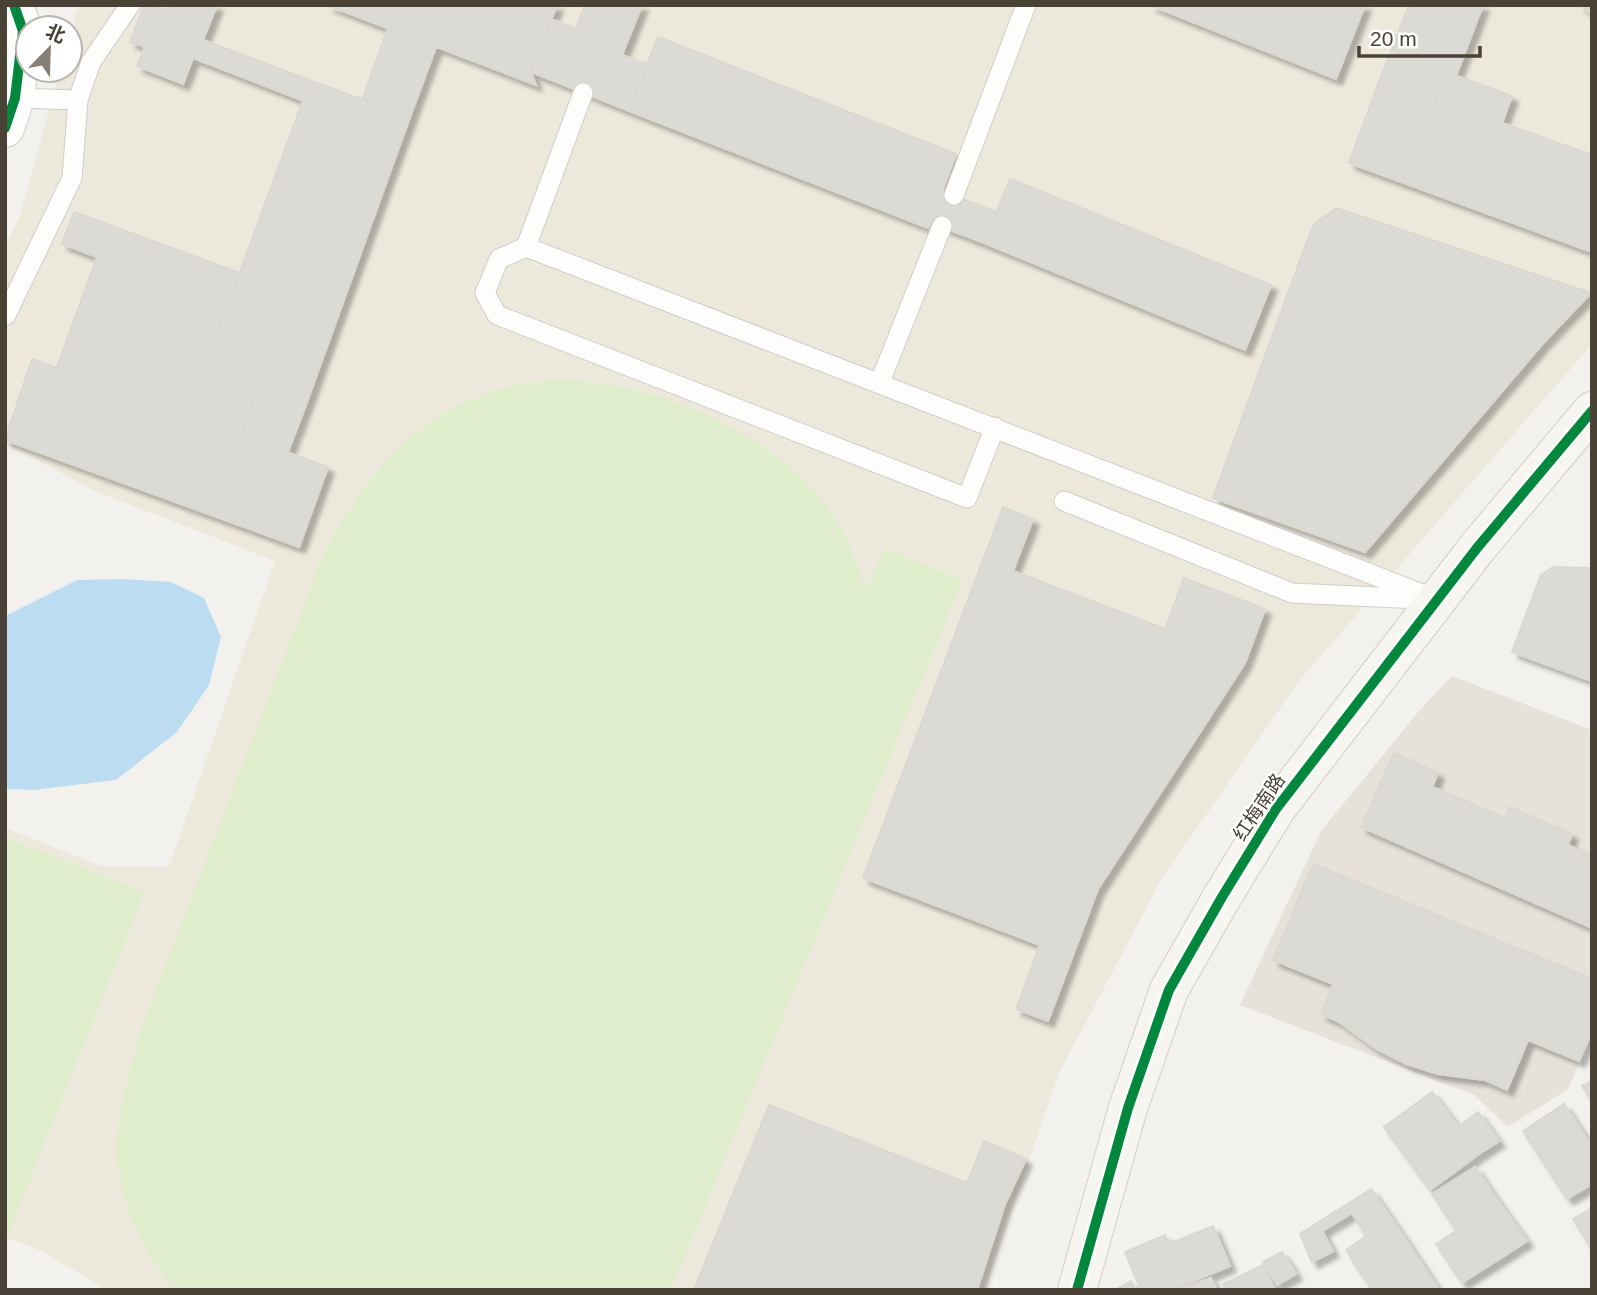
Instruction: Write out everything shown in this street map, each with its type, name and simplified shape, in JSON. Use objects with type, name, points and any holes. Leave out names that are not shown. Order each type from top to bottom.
[{"type":"street","points":[[10,113],[23,31],[13,5]]},
{"type":"street","name":"红梅南路","points":[[1077,1290],[1128,1108],[1170,990],[1276,809],[1438,600],[1592,411]]},
{"type":"lane","points":[[6,315],[72,178],[78,100],[92,62],[130,5]]},
{"type":"lane","points":[[954,195],[1026,5]]},
{"type":"lane","points":[[526,247],[583,93]]},
{"type":"lane","points":[[10,113],[78,100]]},
{"type":"lane","points":[[880,382],[942,226]]},
{"type":"lane","points":[[995,427],[967,498],[497,315],[485,293],[499,259],[526,247],[880,382],[1438,600]]},
{"type":"lane","points":[[1065,501],[1292,593],[1438,600]]},
{"type":"shaded area","points":[[82,5],[1592,5],[1592,344],[1299,681],[1162,878],[1058,1075],[985,1290],[107,1290],[42,1251],[5,1237],[5,828],[102,866],[169,867],[275,561],[95,491],[5,443],[5,245],[20,216],[56,84],[84,84],[84,14],[76,14]]},
{"type":"shaded area","points":[[1452,676],[1592,730],[1592,1032],[1568,1089],[1508,1127],[1474,1095],[1240,1005],[1321,831],[1419,711]]},
{"type":"green space","points":[[572,379],[632,389],[669,400],[698,411],[755,441],[805,481],[826,504],[846,537],[866,589],[884,548],[963,580],[671,1290],[175,1290],[145,1248],[124,1198],[116,1151],[123,1099],[139,1033],[325,550],[378,470],[420,429],[445,412],[474,398],[507,387]]},
{"type":"green space","points":[[5,837],[145,892],[8,1235],[5,1234]]},
{"type":"water","points":[[77,580],[171,582],[204,598],[221,637],[209,685],[177,732],[116,780],[33,790],[5,789],[5,616]]},
{"type":"building","points":[[144,5],[168,10],[170,5],[217,5],[203,40],[325,86],[317,106],[193,58],[183,84],[137,66],[145,47],[130,42]]},
{"type":"building","points":[[327,5],[557,5],[531,72],[536,85]]},
{"type":"building","points":[[585,5],[642,5],[622,55],[648,65],[629,111],[531,72],[552,19],[576,29]]},
{"type":"building","points":[[1150,5],[1365,5],[1336,79]]},
{"type":"building","points":[[1409,5],[1483,5],[1456,76],[1446,72],[1433,107],[1377,87]]},
{"type":"building","points":[[1580,5],[1592,5],[1592,14]]},
{"type":"building","points":[[388,28],[436,47],[410,117],[362,100]]},
{"type":"building","points":[[658,37],[956,154],[928,228],[629,111]]},
{"type":"building","points":[[1446,72],[1512,96],[1502,123],[1592,155],[1592,252],[1349,163],[1377,87],[1433,107]]},
{"type":"building","points":[[325,86],[410,117],[307,402],[228,373],[235,351],[214,343],[303,100],[317,106]]},
{"type":"building","points":[[1010,179],[1271,285],[1245,350],[984,243]]},
{"type":"building","points":[[942,191],[996,212],[984,243],[929,222]]},
{"type":"building","points":[[1336,208],[1591,293],[1545,341],[1303,252],[1314,224]]},
{"type":"building","points":[[74,212],[240,273],[214,343],[235,351],[228,373],[259,385],[241,435],[57,367],[97,257],[62,244]]},
{"type":"building","points":[[1303,252],[1545,341],[1365,552],[1213,498]]},
{"type":"building","points":[[32,359],[328,467],[299,547],[5,440]]},
{"type":"building","points":[[259,385],[307,402],[288,452],[241,435]]},
{"type":"building","points":[[1003,507],[1033,519],[1013,571],[1165,629],[1184,578],[1265,609],[1245,663],[1098,889],[1048,1021],[1016,1009],[1040,945],[863,878]]},
{"type":"building","points":[[1553,567],[1592,568],[1592,681],[1512,652],[1541,575]]},
{"type":"building","points":[[1394,753],[1438,773],[1432,787],[1505,818],[1509,807],[1572,834],[1568,845],[1592,856],[1592,928],[1361,827]]},
{"type":"building","points":[[1313,864],[1592,979],[1592,1031],[1579,1061],[1528,1040],[1507,1090],[1485,1080],[1438,1074],[1406,1064],[1376,1049],[1339,1022],[1321,1014],[1333,984],[1273,960]]},
{"type":"building","points":[[1592,1081],[1592,1102],[1582,1086]]},
{"type":"building","points":[[1432,1092],[1479,1154],[1430,1190],[1384,1127]]},
{"type":"building","points":[[1564,1104],[1592,1147],[1592,1184],[1567,1199],[1523,1131]]},
{"type":"building","points":[[769,1105],[967,1183],[984,1141],[1026,1159],[1005,1204],[977,1290],[694,1290]]},
{"type":"building","points":[[1478,1112],[1499,1141],[1479,1154],[1458,1127]]},
{"type":"building","points":[[1475,1167],[1499,1202],[1456,1230],[1432,1194]]},
{"type":"building","points":[[1371,1189],[1406,1240],[1359,1271],[1346,1250],[1366,1236],[1352,1213],[1322,1231],[1333,1251],[1312,1262],[1300,1234]]},
{"type":"building","points":[[1499,1202],[1527,1241],[1462,1283],[1436,1244]]},
{"type":"building","points":[[1592,1208],[1592,1250],[1573,1219]]},
{"type":"building","points":[[1213,1226],[1230,1266],[1172,1290],[1141,1290],[1125,1252],[1165,1235],[1169,1244]]},
{"type":"building","points":[[1406,1240],[1439,1290],[1373,1290],[1359,1271]]},
{"type":"building","points":[[1282,1252],[1296,1274],[1277,1285],[1263,1262]]},
{"type":"building","points":[[1263,1265],[1275,1290],[1225,1290],[1223,1284]]},
{"type":"building","points":[[1211,1278],[1217,1290],[1183,1288]]},
{"type":"building","points":[[1131,1281],[1136,1290],[1115,1290]]},
{"type":"cycle path","points":[[5,128],[15,98],[23,31],[14,5]]},
{"type":"cycle path","points":[[1077,1290],[1128,1108],[1169,990],[1222,897],[1276,809],[1477,548],[1592,411]]}]
